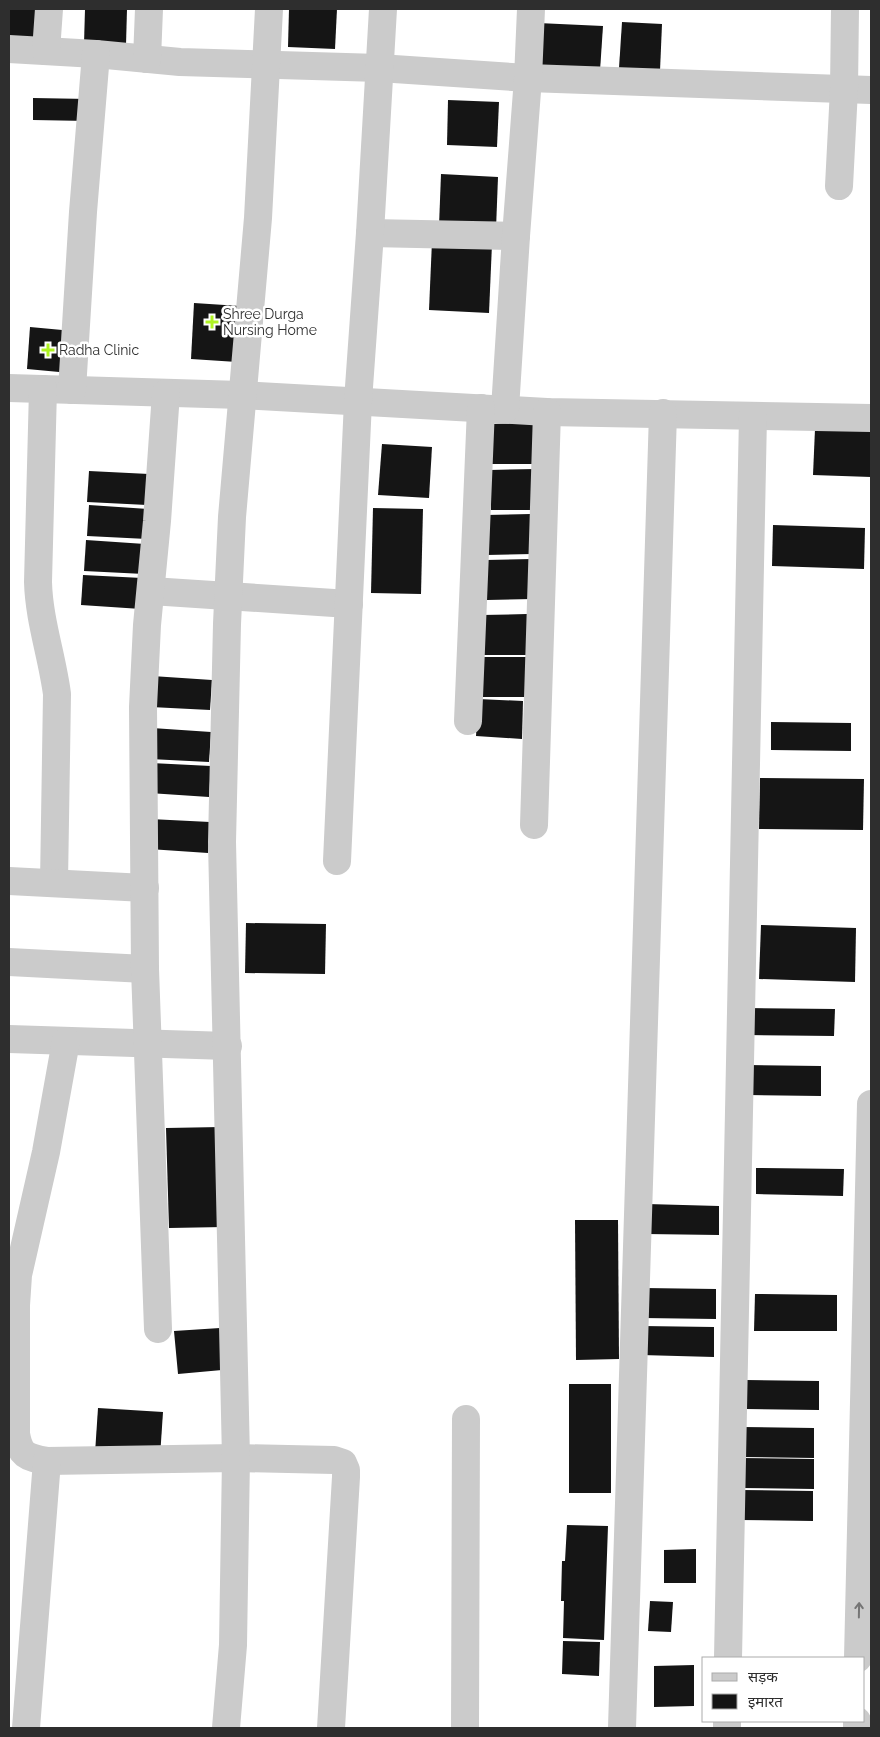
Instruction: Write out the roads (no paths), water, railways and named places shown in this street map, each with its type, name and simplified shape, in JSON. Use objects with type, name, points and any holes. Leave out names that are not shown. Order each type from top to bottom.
[{"type":"street","points":[[46,51],[49,9]]},
{"type":"street","points":[[147,59],[149,9]]},
{"type":"street","points":[[226,1728],[233,1645],[236,1458],[222,842],[228,596],[232,517],[258,218],[270,9]]},
{"type":"street","points":[[337,861],[358,401],[383,9]]},
{"type":"street","points":[[468,721],[493,408],[516,236],[528,78],[531,9]]},
{"type":"street","points":[[839,186],[844,89],[845,9]]},
{"type":"street","points":[[9,49],[96,54],[180,62],[379,68],[528,78],[871,90]]},
{"type":"street","points":[[72,390],[83,212],[96,54]]},
{"type":"street","points":[[370,232],[516,236]]},
{"type":"street","points":[[9,388],[242,395],[547,412],[871,418]]},
{"type":"street","points":[[43,389],[38,601],[54,670],[57,694],[54,883]]},
{"type":"street","points":[[158,1329],[145,968],[144,707],[147,625],[158,521],[166,393]]},
{"type":"street","points":[[534,825],[547,412]]},
{"type":"street","points":[[622,1728],[663,413]]},
{"type":"street","points":[[728,1657],[753,416]]},
{"type":"street","points":[[151,591],[349,604]]},
{"type":"street","points":[[9,881],[145,888]]},
{"type":"street","points":[[9,962],[145,968]]},
{"type":"street","points":[[9,1039],[228,1046]]},
{"type":"street","points":[[66,1041],[46,1152],[18,1275],[16,1305],[16,1434],[18,1447],[34,1459],[47,1461],[236,1458],[334,1460],[343,1463],[346,1470],[331,1728]]},
{"type":"street","points":[[858,1657],[871,1104]]},
{"type":"street","points":[[465,1728],[466,1419]]},
{"type":"street","points":[[26,1728],[47,1461]]},
{"type":"place","name":"Shree Durga Nursing Home","points":[[212,322]]},
{"type":"place","name":"Radha Clinic","points":[[48,350]]}]
